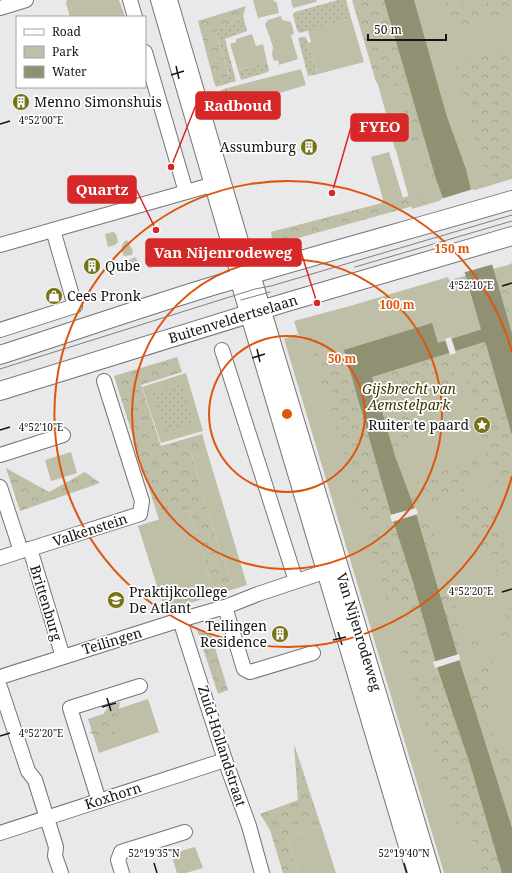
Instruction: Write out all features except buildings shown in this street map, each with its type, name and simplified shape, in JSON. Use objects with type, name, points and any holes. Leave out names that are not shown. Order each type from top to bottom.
[{"type":"main road","points":[[0,354],[162,301],[245,276],[512,200]]},
{"type":"main road","name":"Buitenveldertselaan","points":[[0,391],[315,293],[504,238]]},
{"type":"main road","name":"Van Nijenrodeweg","points":[[245,276],[333,569],[431,873]]},
{"type":"main road","name":"Van Nijenrodeweg","points":[[333,569],[416,873]]},
{"type":"street","points":[[130,0],[135,16]]},
{"type":"street","name":"Van Nijenrodeweg","points":[[158,0],[211,185],[245,276]]},
{"type":"street","name":"Van Nijenrodeweg","points":[[170,0],[245,276]]},
{"type":"street","points":[[0,8],[18,1]]},
{"type":"street","points":[[146,55],[186,192]]},
{"type":"street","points":[[0,245],[211,185]]},
{"type":"street","points":[[0,330],[75,306],[53,230]]},
{"type":"street","points":[[222,350],[296,581]]},
{"type":"street","name":"Valkenstein","points":[[0,558],[140,514],[142,501],[104,381]]},
{"type":"street","points":[[0,455],[63,435]]},
{"type":"street","name":"Brittenburg","points":[[0,487],[25,550],[63,657]]},
{"type":"street","name":"Teilingen","points":[[0,677],[225,607],[258,594],[333,569]]},
{"type":"street","points":[[225,607],[244,670],[250,672],[313,653]]},
{"type":"street","name":"Zuid-Hollandstraat","points":[[180,620],[225,760],[249,826],[262,873]]},
{"type":"street","points":[[99,801],[70,708],[140,686]]},
{"type":"street","points":[[0,687],[28,771],[35,780],[56,847],[56,856],[61,873]]},
{"type":"street","name":"Koxhorn","points":[[0,833],[225,760]]},
{"type":"street","points":[[122,873],[118,860],[121,852],[185,832]]},
{"type":"green space","points":[[67,0],[119,0],[125,16],[70,16],[66,3]]},
{"type":"green space","points":[[253,0],[273,0],[277,3],[279,13],[258,18]]},
{"type":"green space","points":[[291,0],[317,0],[316,2],[293,8]]},
{"type":"green space","points":[[338,0],[346,0],[351,18],[300,33],[297,30],[293,15],[295,12]]},
{"type":"green space","points":[[352,0],[384,0],[424,138],[395,149],[390,130],[402,120],[406,106],[403,92],[395,84],[382,87],[376,82]]},
{"type":"green space","points":[[355,0],[512,0],[512,179],[412,209]]},
{"type":"green space","points":[[445,0],[461,0],[463,5],[467,7],[476,7],[499,0],[512,0],[512,12],[455,28],[453,27]]},
{"type":"green space","points":[[246,6],[243,16],[216,32],[229,76],[214,82],[198,21]]},
{"type":"green space","points":[[243,16],[247,31],[225,39],[236,81],[216,87],[214,82],[229,75],[216,32]]},
{"type":"green space","points":[[281,16],[282,20],[291,22],[294,33],[291,36],[298,59],[279,65],[278,60],[274,61],[272,54],[273,47],[265,24],[268,20]]},
{"type":"green space","points":[[351,18],[364,62],[318,74],[308,43],[311,42],[308,30]]},
{"type":"green space","points":[[252,34],[256,46],[263,44],[267,62],[238,70],[230,44],[236,42],[236,39]]},
{"type":"green space","points":[[306,37],[318,74],[308,76],[298,38]]},
{"type":"green space","points":[[512,45],[512,178],[488,185],[454,63]]},
{"type":"green space","points":[[267,62],[268,72],[241,80],[238,70]]},
{"type":"green space","points":[[301,69],[306,85],[233,107],[227,88]]},
{"type":"green space","points":[[227,88],[233,107],[224,109],[219,91]]},
{"type":"green space","points":[[389,152],[403,198],[384,203],[371,157]]},
{"type":"green space","points":[[430,158],[436,179],[420,183],[423,168]]},
{"type":"green space","points":[[420,193],[424,203],[273,245],[271,232]]},
{"type":"green space","points":[[113,232],[117,237],[118,242],[115,245],[108,247],[105,234]]},
{"type":"green space","points":[[127,240],[133,251],[132,255],[124,256],[122,247],[123,243]]},
{"type":"green space","points":[[173,256],[176,259],[174,261],[149,268],[147,267],[149,259]]},
{"type":"green space","points":[[135,257],[139,262],[131,271],[129,271],[125,262]]},
{"type":"green space","name":"Gijsbrecht van Aemstelpark","points":[[512,263],[512,873],[444,873],[284,339],[297,334],[297,337],[299,337],[294,321],[448,277],[449,280]]},
{"type":"green space","points":[[497,283],[507,284],[512,299],[512,334]]},
{"type":"green space","points":[[341,341],[391,514],[364,522],[312,350]]},
{"type":"green space","points":[[484,342],[486,344],[512,435],[512,491],[509,481],[495,484],[458,350]]},
{"type":"green space","points":[[448,353],[459,388],[425,390],[394,402],[415,426],[406,449],[395,456],[372,376]]},
{"type":"green space","points":[[177,357],[182,372],[141,385],[161,446],[202,434],[207,451],[192,457],[222,558],[232,582],[212,587],[190,510],[159,520],[114,376]]},
{"type":"green space","points":[[186,373],[203,431],[161,443],[142,387]]},
{"type":"green space","points":[[182,385],[193,424],[166,432],[152,394]]},
{"type":"green space","points":[[207,451],[247,585],[165,611],[138,526],[190,510],[212,587],[232,582],[222,558],[192,457]]},
{"type":"green space","points":[[71,452],[77,473],[51,481],[45,460]]},
{"type":"green space","points":[[479,458],[482,471],[463,480],[464,493],[414,507],[406,486]]},
{"type":"green space","points":[[6,468],[49,492],[85,472],[100,483],[20,511]]},
{"type":"green space","points":[[490,495],[512,570],[512,577],[504,576],[489,566],[485,557],[455,517],[457,505]]},
{"type":"green space","points":[[423,516],[440,543],[441,558],[428,556],[417,517]]},
{"type":"green space","points":[[394,524],[413,582],[435,660],[407,668],[400,643],[414,637],[402,600],[387,602],[366,532]]},
{"type":"green space","points":[[450,579],[463,637],[489,644],[457,653],[436,584]]},
{"type":"green space","points":[[511,605],[512,638],[502,640],[500,627]]},
{"type":"green space","points":[[197,630],[211,635],[228,690],[218,694]]},
{"type":"green space","points":[[494,652],[488,708],[476,711],[467,685],[485,667],[483,655]]},
{"type":"green space","points":[[438,670],[470,764],[502,873],[471,873],[470,869],[480,865],[468,827],[458,828],[411,678]]},
{"type":"green space","points":[[148,699],[159,732],[99,753],[88,719]]},
{"type":"green space","points":[[120,702],[113,741],[90,733],[109,706]]},
{"type":"green space","points":[[484,720],[512,758],[512,803]]},
{"type":"green space","points":[[294,744],[321,826],[286,837],[298,873],[283,873],[270,830],[260,814],[298,800]]},
{"type":"green space","points":[[321,826],[336,873],[298,873],[286,837]]},
{"type":"green space","points":[[195,847],[203,868],[186,873],[177,873],[171,854]]},
{"type":"water","points":[[384,0],[414,0],[447,117],[466,169],[512,334],[512,435],[486,344],[484,342],[372,377],[395,456],[414,507],[457,653],[512,828],[512,873],[502,873],[470,764],[438,670],[344,350],[432,323],[438,343],[481,329]]},
{"type":"pier","points":[[473,189],[494,264],[462,273],[441,199]]},
{"type":"pier","points":[[451,337],[456,353],[450,355],[445,339]]},
{"type":"pier","points":[[416,508],[418,514],[392,522],[390,515]]},
{"type":"pier","points":[[459,654],[460,660],[435,668],[433,662]]},
{"type":"tram line","points":[[0,369],[255,289],[271,286],[512,215]]},
{"type":"tram line","points":[[355,267],[512,221]]},
{"type":"tram line","points":[[241,300],[270,292]]},
{"type":"place","name":"Menno Simonshuis","points":[[21,102]]},
{"type":"place","name":"Assumburg","points":[[309,147]]},
{"type":"place","name":"Radboud","points":[[171,167]]},
{"type":"place","name":"FYEO","points":[[332,193]]},
{"type":"place","name":"Quartz","points":[[156,230]]},
{"type":"place","name":"Qube","points":[[92,266]]},
{"type":"place","name":"Cees Pronk","points":[[54,296]]},
{"type":"place","name":"Van Nijenrodeweg","points":[[317,303]]},
{"type":"place","name":"Ruiter te paard","points":[[482,425]]},
{"type":"place","name":"Praktijkcollege De Atlant","points":[[116,600]]},
{"type":"place","name":"Teilingen Residence","points":[[280,634]]}]
